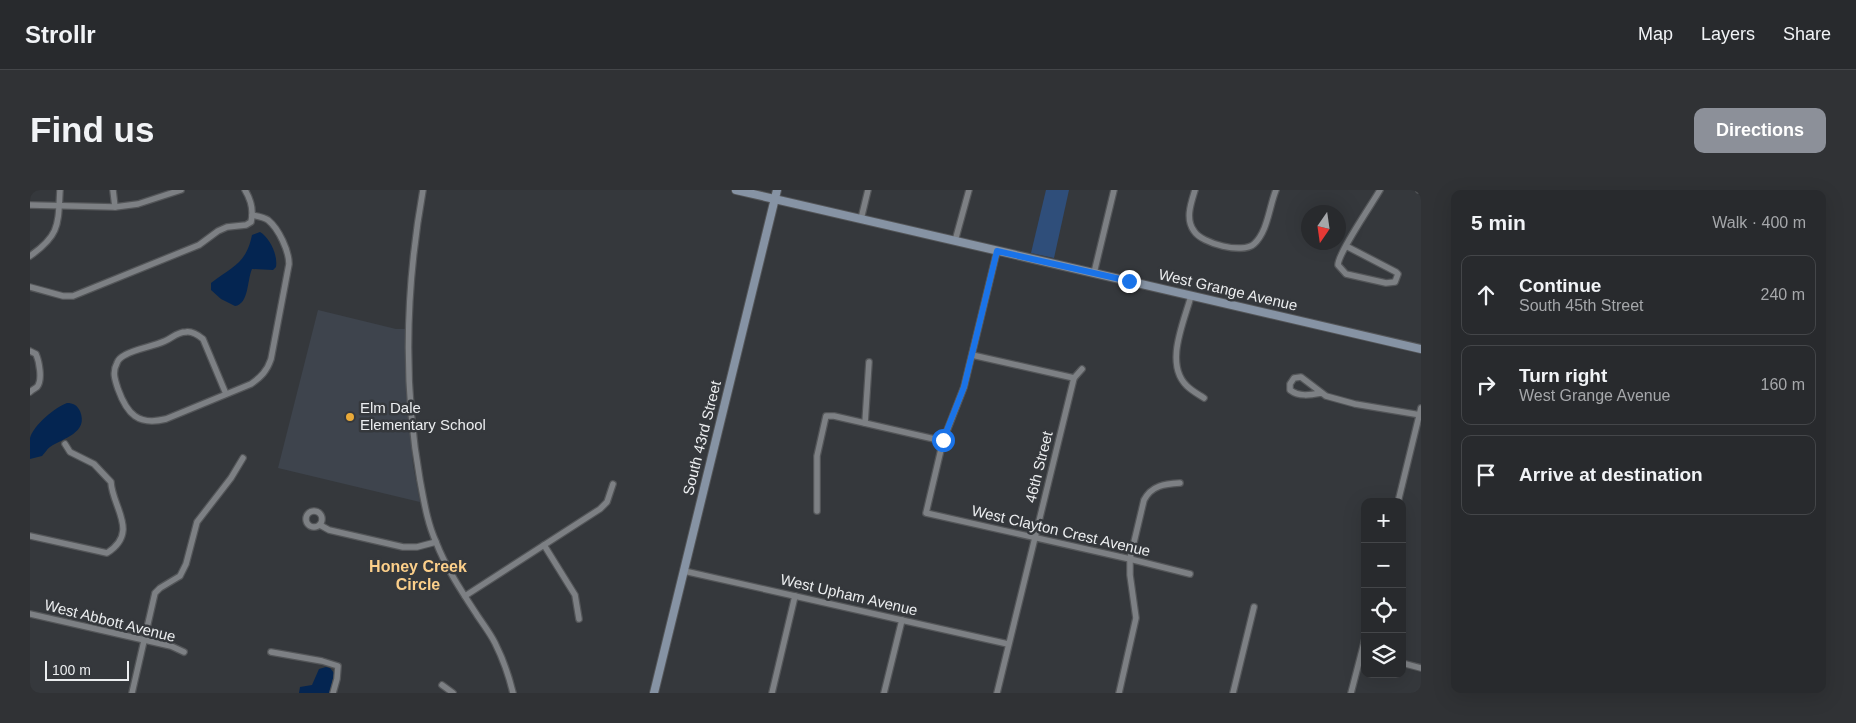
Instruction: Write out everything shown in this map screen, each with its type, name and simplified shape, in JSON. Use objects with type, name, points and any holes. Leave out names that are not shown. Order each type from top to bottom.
[{"type":"street","points":[[30,256],[51,238],[56,230],[60,190]]},
{"type":"street","points":[[113,190],[115,207]]},
{"type":"street","points":[[30,205],[115,207],[138,204],[182,190]]},
{"type":"street","points":[[30,287],[63,296],[73,296],[200,245],[218,231],[227,227],[246,225],[251,222],[252,206],[244,190]]},
{"type":"street","points":[[423,190],[412,274],[409,335],[411,404],[416,457],[426,513],[436,542],[465,596],[494,642],[509,677],[513,693]]},
{"type":"street","name":"West Grange Avenue","points":[[736,190],[1421,349]]},
{"type":"street","name":"South 43rd Street","points":[[654,693],[777,190]]},
{"type":"street","points":[[861,219],[868,190]]},
{"type":"street","points":[[955,241],[969,190]]},
{"type":"street","points":[[1094,273],[1114,190]]},
{"type":"street","points":[[1195,190],[1189,210],[1193,230],[1206,242],[1240,249],[1249,248],[1262,233],[1276,190]]},
{"type":"street","points":[[1346,246],[1396,272],[1398,274],[1395,282],[1386,283],[1346,274],[1340,269],[1338,260],[1346,246],[1380,190]]},
{"type":"street","points":[[226,394],[203,339],[188,331],[180,332],[166,340],[124,355],[118,360],[114,368],[114,376],[127,410],[135,417],[154,422],[166,419],[252,384],[261,377],[268,369],[271,359],[289,256],[278,233],[268,220],[252,215]]},
{"type":"street","points":[[817,511],[817,456],[826,416],[834,416],[943,440],[964,387],[997,251]]},
{"type":"street","points":[[1191,296],[1176,356],[1180,376],[1187,386],[1204,398]]},
{"type":"street","points":[[30,351],[36,354],[38,358],[40,380],[37,387],[30,392]]},
{"type":"street","points":[[972,354],[1074,378],[1082,369]]},
{"type":"street","points":[[865,423],[869,362]]},
{"type":"street","points":[[1321,393],[1304,395],[1295,393],[1290,390],[1290,384],[1294,378],[1301,377],[1326,396],[1356,404],[1420,412],[1399,498]]},
{"type":"street","name":"46th Street","points":[[997,693],[1074,378]]},
{"type":"street","name":"West Clayton Crest Avenue","points":[[943,440],[926,513],[1190,574]]},
{"type":"street","points":[[30,536],[107,554],[118,542],[123,524],[122,515],[111,491],[111,482],[94,464],[70,452],[65,444]]},
{"type":"street","points":[[132,693],[155,593],[180,576],[186,564],[197,522],[231,478],[243,458]]},
{"type":"street","points":[[1119,693],[1136,618],[1130,575],[1130,559],[1144,500],[1148,493],[1159,485],[1180,483]]},
{"type":"street","points":[[465,596],[600,509],[607,502],[613,484]]},
{"type":"street","points":[[320,525],[329,530],[403,547],[436,542]]},
{"type":"street","points":[[544,545],[575,595],[579,619]]},
{"type":"street","name":"West Upham Avenue","points":[[684,571],[1008,644]]},
{"type":"street","points":[[772,693],[795,596]]},
{"type":"street","points":[[1233,693],[1254,607]]},
{"type":"street","name":"West Abbott Avenue","points":[[30,614],[171,646],[184,652]]},
{"type":"street","points":[[884,693],[902,620]]},
{"type":"street","points":[[271,652],[322,661],[338,666],[333,693]]},
{"type":"street","points":[[1352,693],[1361,662]]},
{"type":"street","points":[[1406,664],[1421,668]]},
{"type":"street","points":[[442,685],[453,693]]},
{"type":"shaded area","points":[[1046,190],[1069,190],[1054,258],[1031,253]]},
{"type":"shaded area","points":[[260,232],[267,238],[272,247],[276,257],[276,267],[273,270],[252,269],[243,301],[235,306],[221,299],[211,290],[211,283],[238,264],[246,252],[252,235]]},
{"type":"shaded area","name":"Elm Dale Elementary School","points":[[318,310],[396,329],[406,329],[407,394],[413,465],[420,502],[278,468]]},
{"type":"shaded area","points":[[67,403],[75,405],[80,411],[82,418],[78,430],[50,447],[42,456],[30,459],[30,438],[35,428],[51,413]]},
{"type":"shaded area","points":[[330,668],[334,673],[330,693],[299,693],[300,687],[312,685],[319,669]]},
{"type":"place","name":"Elm Dale Elementary School","points":[[350,417]]},
{"type":"district","name":"Honey Creek Circle","points":[[418,575]]},
{"type":"route","points":[[943,440],[964,387],[997,251],[1129,281]]}]
